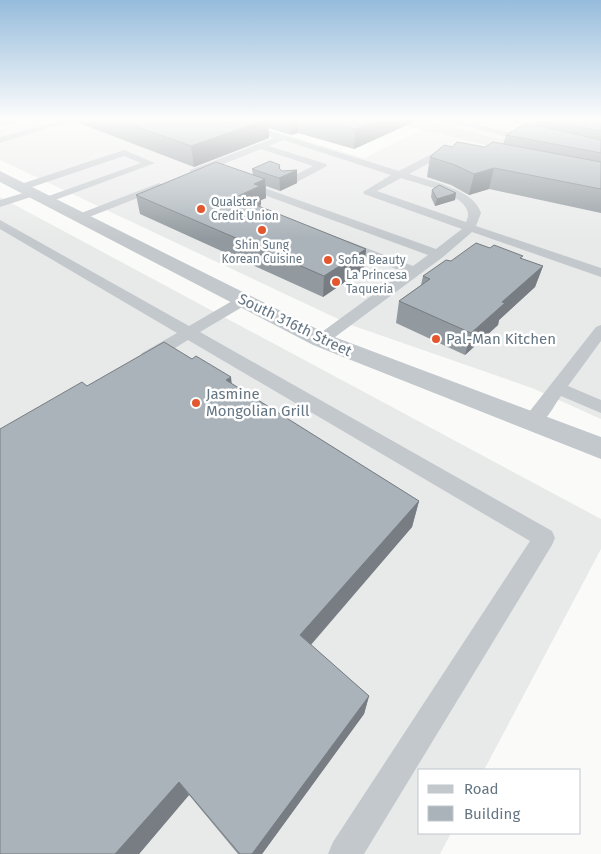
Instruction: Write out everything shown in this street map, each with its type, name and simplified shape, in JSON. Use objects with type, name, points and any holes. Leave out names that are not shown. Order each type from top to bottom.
[{"type":"street","name":"South 316th Street","points":[[0,176],[321,340],[601,448]]},
{"type":"lane","points":[[34,193],[109,160]]},
{"type":"lane","points":[[0,204],[34,193],[150,163],[142,160]]},
{"type":"lane","points":[[185,176],[225,160]]},
{"type":"lane","points":[[303,160],[310,162]]},
{"type":"lane","points":[[321,340],[463,235],[475,221],[476,212],[468,201],[448,190],[353,160]]},
{"type":"lane","points":[[427,160],[368,192],[601,273]]},
{"type":"lane","points":[[284,166],[310,162]]},
{"type":"lane","points":[[286,179],[310,162]]},
{"type":"lane","points":[[202,169],[254,184],[310,208],[438,254]]},
{"type":"lane","points":[[80,217],[168,182]]},
{"type":"lane","points":[[293,216],[310,208]]},
{"type":"lane","points":[[0,224],[544,538],[345,854]]},
{"type":"lane","points":[[331,239],[414,271]]},
{"type":"lane","points":[[132,366],[244,300]]},
{"type":"lane","points":[[533,421],[601,330]]},
{"type":"lane","points":[[558,388],[601,407]]},
{"type":"shaded area","points":[[0,160],[538,160],[601,176],[601,419],[532,388],[351,325]]},
{"type":"shaded area","points":[[575,160],[588,160],[601,163]]},
{"type":"shaded area","points":[[588,160],[601,160],[601,163]]},
{"type":"shaded area","points":[[0,197],[601,519],[601,549],[485,769],[418,769],[418,834],[450,834],[440,854],[0,854]]},
{"type":"building","points":[[439,160],[589,160],[601,162],[601,189],[494,168],[474,174]]},
{"type":"building","points":[[270,161],[280,165],[279,168],[282,171],[297,170],[279,178],[252,169]]},
{"type":"building","points":[[216,162],[265,179],[254,184],[260,186],[236,197],[366,249],[324,276],[136,195]]},
{"type":"building","points":[[439,185],[456,193],[437,199],[432,190]]},
{"type":"building","points":[[476,243],[490,248],[494,245],[523,256],[520,258],[543,266],[502,302],[505,303],[471,333],[399,301],[430,279],[423,276],[446,260],[451,261]]},
{"type":"building","points":[[164,342],[192,359],[196,356],[231,377],[226,380],[419,501],[300,635],[369,696],[252,854],[240,854],[179,782],[115,854],[0,854],[0,429],[82,382],[87,386]]},
{"type":"place","name":"Qualstar Credit Union","points":[[201,209]]},
{"type":"place","name":"Shin Sung Korean Cuisine","points":[[262,230]]},
{"type":"place","name":"Sofia Beauty","points":[[328,260]]},
{"type":"place","name":"La Princesa Taqueria","points":[[336,282]]},
{"type":"place","name":"Pal-Man Kitchen","points":[[436,339]]},
{"type":"place","name":"Jasmine Mongolian Grill","points":[[196,403]]}]
